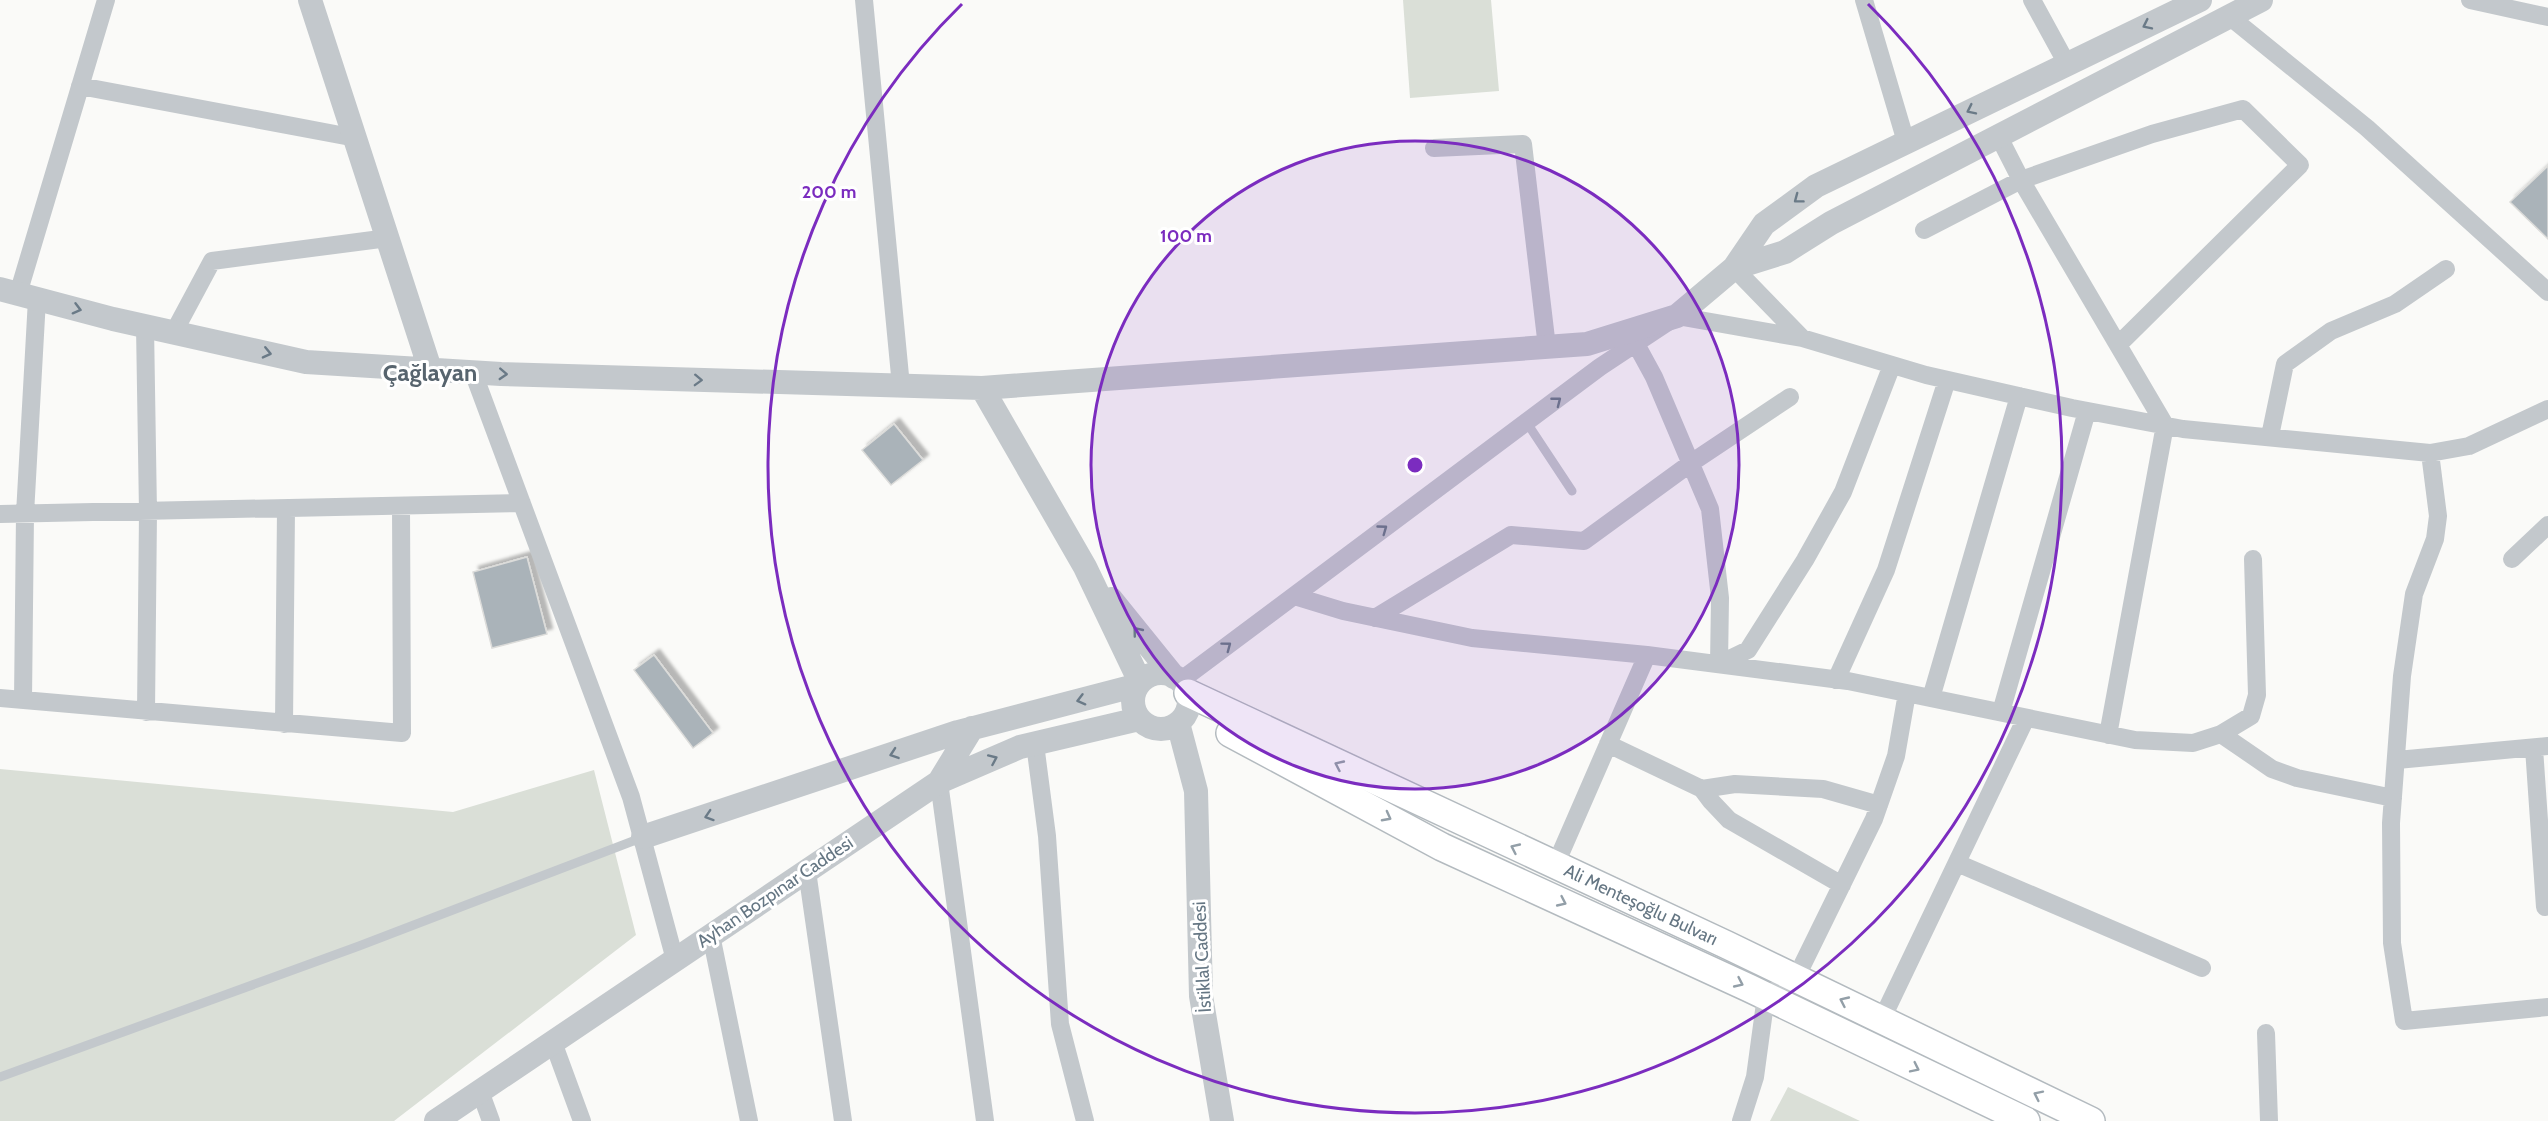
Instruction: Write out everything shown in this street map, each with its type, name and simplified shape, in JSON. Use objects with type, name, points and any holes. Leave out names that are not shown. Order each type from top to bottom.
[{"type":"main road","name":"Ali Menteşoğlu Bulvarı","points":[[1181,697],[1796,978],[2091,1121]]},
{"type":"main road","name":"Ali Menteşoğlu Bulvarı","points":[[1181,697],[1442,847],[1766,996],[2026,1121]]},
{"type":"street","points":[[23,700],[25,514],[18,294],[106,0]]},
{"type":"street","points":[[310,0],[430,369]]},
{"type":"street","points":[[864,0],[901,386]]},
{"type":"street","points":[[1864,0],[1906,142]]},
{"type":"street","points":[[2032,0],[2067,64]]},
{"type":"street","points":[[982,388],[1085,567],[1139,684],[1133,700],[1135,713],[1139,719],[1151,727],[1165,729],[1181,697],[1294,596],[1527,423],[1677,316],[1734,268],[1764,224],[1807,192],[2200,0]]},
{"type":"street","points":[[1734,268],[1785,252],[1831,223],[2260,0]]},
{"type":"street","points":[[2470,0],[2548,17]]},
{"type":"street","points":[[2229,16],[2367,128],[2548,292]]},
{"type":"street","points":[[80,86],[356,138]]},
{"type":"street","points":[[1924,230],[2021,180],[2152,134],[2243,109],[2300,165],[2118,345]]},
{"type":"street","points":[[1998,135],[2021,180],[2165,425],[2108,735]]},
{"type":"street","points":[[1434,148],[1523,144],[1547,346]]},
{"type":"street","points":[[174,332],[212,261],[388,238]]},
{"type":"street","points":[[1734,268],[1802,338]]},
{"type":"street","points":[[2270,436],[2285,364],[2331,331],[2395,304],[2446,269]]},
{"type":"street","points":[[18,294],[145,326],[306,362],[474,372],[982,388],[1587,344],[1677,316],[1802,338],[1947,380],[2087,411],[2165,425],[2430,453],[2469,446],[2548,409]]},
{"type":"street","points":[[145,326],[148,512],[146,711]]},
{"type":"street","points":[[1636,344],[1654,377],[1710,509],[1720,598],[1719,664]]},
{"type":"street","points":[[1719,664],[1748,650],[1805,560],[1843,492],[1892,365]]},
{"type":"street","points":[[474,372],[631,798],[675,960]]},
{"type":"street","points":[[1836,680],[1886,570],[1947,380]]},
{"type":"street","points":[[1931,698],[2019,396]]},
{"type":"street","points":[[1376,618],[1511,535],[1584,541],[1691,463],[1790,397]]},
{"type":"street","points":[[2001,712],[2087,411]]},
{"type":"street","points":[[2430,453],[2438,516],[2435,539],[2414,594],[2402,676],[2391,823],[2392,943],[2404,1021],[2548,1007]]},
{"type":"street","points":[[0,514],[522,503]]},
{"type":"street","points":[[0,698],[402,733],[402,506]]},
{"type":"street","points":[[284,724],[286,509]]},
{"type":"street","points":[[2512,559],[2548,525]]},
{"type":"street","points":[[1294,596],[1376,618],[1472,638],[1647,655],[1836,680],[2135,740],[2193,743],[2221,734],[2251,716],[2257,695],[2253,559]]},
{"type":"street","points":[[1085,567],[1181,697]]},
{"type":"street","points":[[1555,866],[1647,655]]},
{"type":"street","points":[[643,837],[972,728],[1139,684],[1153,674],[1168,674],[1181,697]]},
{"type":"street","points":[[1741,1121],[1755,1077],[1766,996],[1796,978],[1842,885],[1879,805],[1896,756],[1907,693]]},
{"type":"street","name":"İstiklal Caddesi","points":[[1181,697],[1196,791],[1201,996],[1222,1121]]},
{"type":"street","points":[[1882,1019],[2026,718]]},
{"type":"street","name":"Ayhan Bozpınar Caddesi","points":[[436,1121],[939,782],[1020,747],[1139,719]]},
{"type":"street","points":[[972,728],[939,782],[986,1121]]},
{"type":"street","points":[[2221,734],[2272,769],[2297,778],[2393,798]]},
{"type":"street","points":[[1035,744],[1047,836],[1060,1024],[1085,1121]]},
{"type":"street","points":[[1608,744],[1702,789],[1710,801],[1729,820],[1842,885]]},
{"type":"street","points":[[2397,760],[2541,747],[2545,907]]},
{"type":"street","points":[[1702,789],[1735,784],[1823,789],[1879,805]]},
{"type":"street","points":[[1957,863],[2202,968]]},
{"type":"street","points":[[807,871],[843,1121]]},
{"type":"street","points":[[711,935],[749,1121]]},
{"type":"street","points":[[2266,1033],[2269,1121]]},
{"type":"street","points":[[553,1042],[582,1121]]},
{"type":"street","points":[[480,1091],[491,1121]]},
{"type":"lane","points":[[1527,423],[1572,491]]},
{"type":"lane","points":[[0,1077],[359,946],[643,837]]},
{"type":"shaded area","points":[[1403,0],[1491,0],[1499,91],[1410,98]]},
{"type":"shaded area","points":[[0,769],[453,812],[594,770],[636,935],[394,1121],[0,1121]]},
{"type":"shaded area","points":[[1788,1087],[1860,1121],[1770,1121]]},
{"type":"building","points":[[2548,166],[2548,239],[2510,202]]},
{"type":"building","points":[[894,424],[923,460],[891,485],[862,450]]},
{"type":"building","points":[[527,557],[547,634],[492,648],[473,572]]},
{"type":"building","points":[[654,655],[713,733],[693,748],[634,670]]},
{"type":"district","name":"Çağlayan","points":[[430,372]]}]
